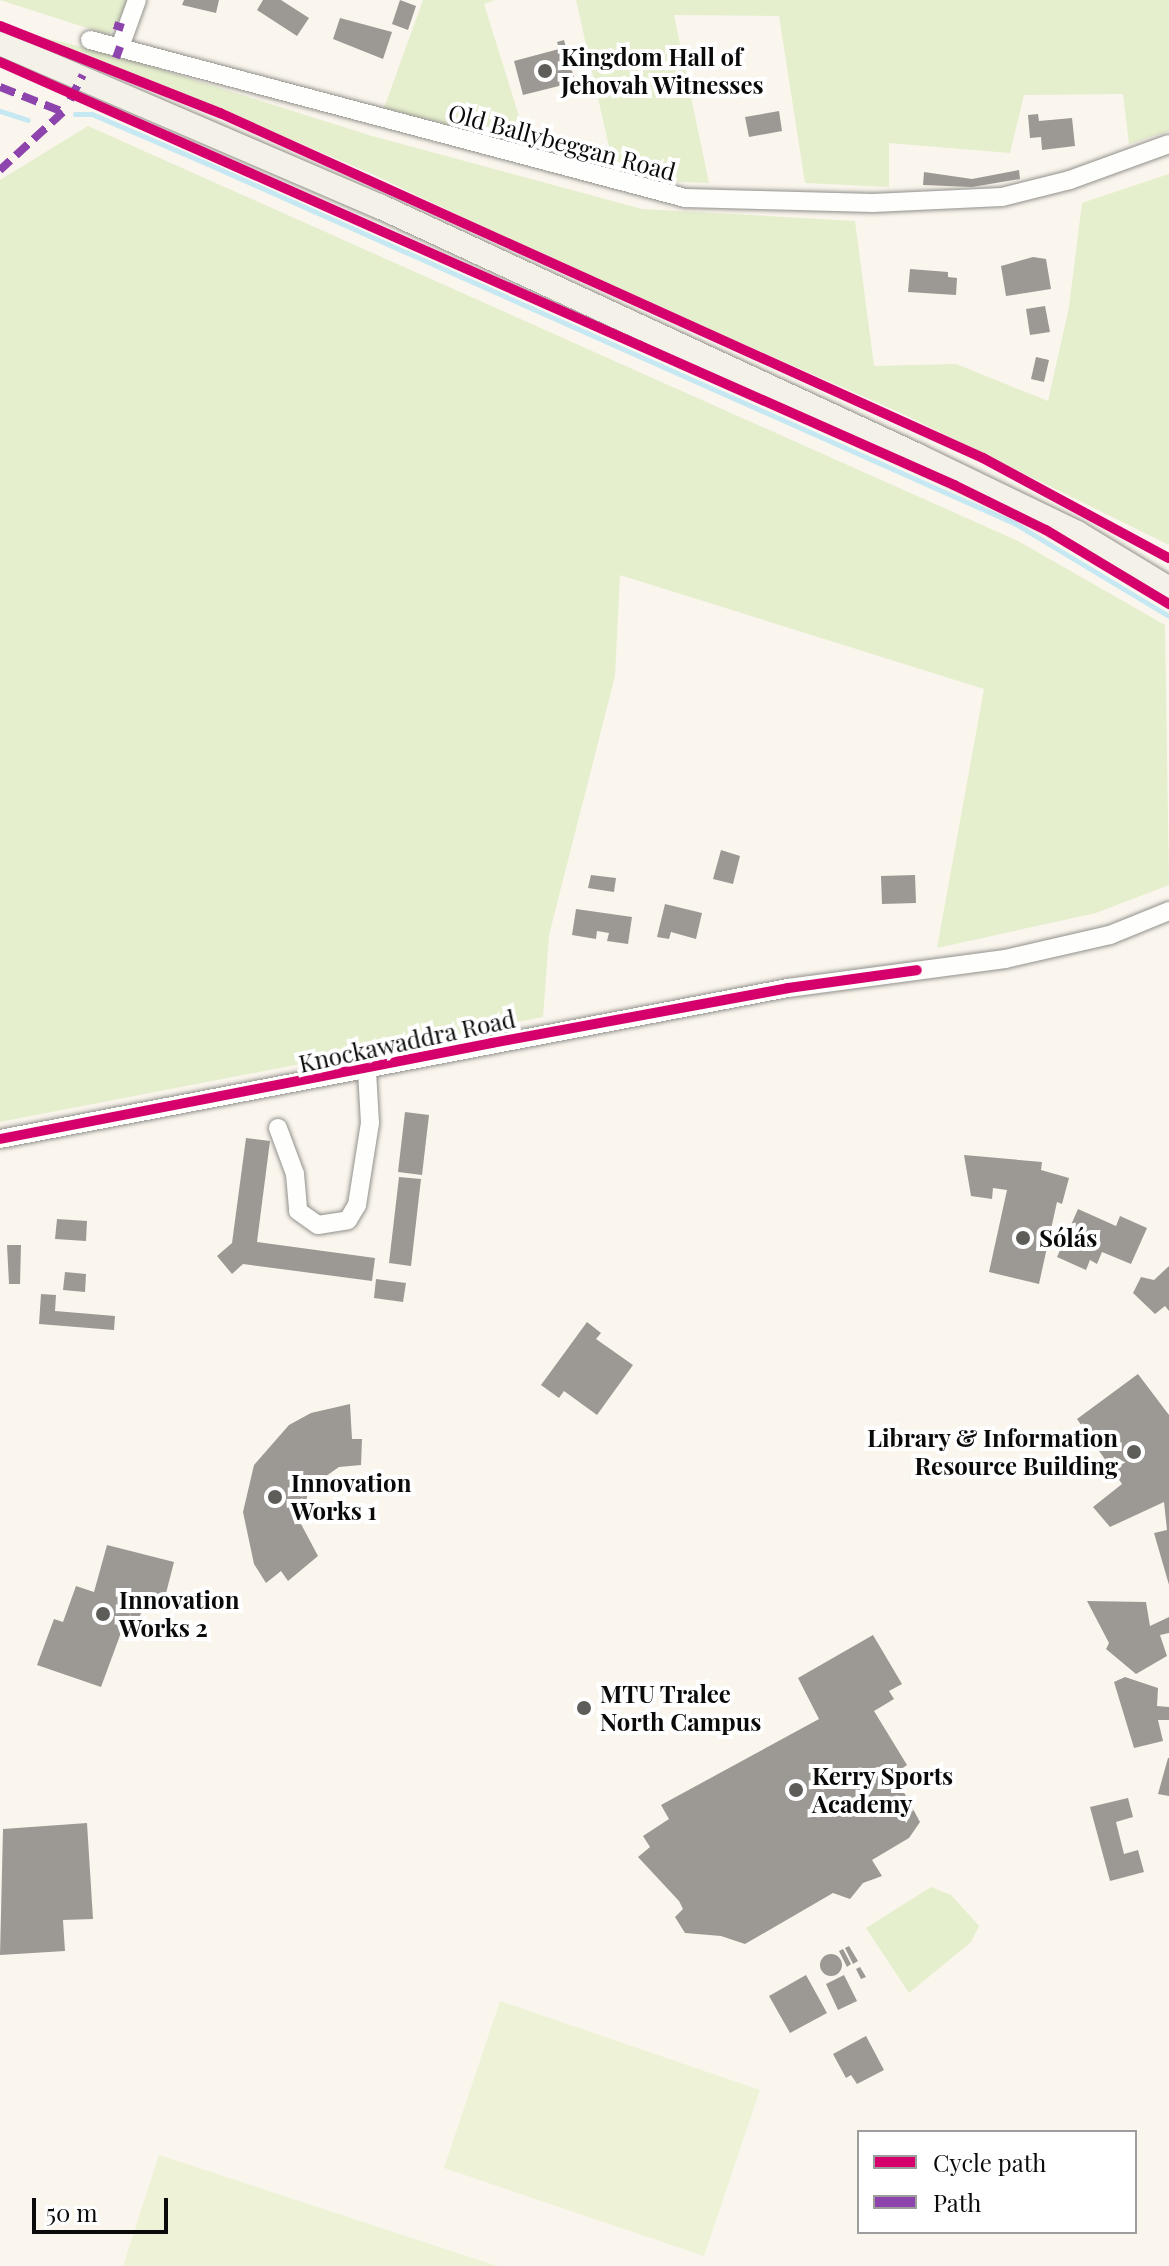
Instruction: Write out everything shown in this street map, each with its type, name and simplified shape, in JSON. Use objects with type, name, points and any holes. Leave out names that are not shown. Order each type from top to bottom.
[{"type":"street","points":[[120,47],[137,0]]},
{"type":"street","name":"Old Ballybeggan Road","points":[[90,40],[685,198],[873,203],[1002,197],[1070,180],[1169,144]]},
{"type":"street","points":[[0,43],[351,194],[918,456],[1077,533],[1169,589]]},
{"type":"street","name":"Knockawaddra Road","points":[[0,1139],[788,988],[1005,959],[1110,935],[1169,911]]},
{"type":"street","points":[[278,1128],[295,1174],[298,1211],[318,1225],[348,1220],[357,1205],[370,1123],[367,1071]]},
{"type":"green space","points":[[0,0],[132,0],[109,35]]},
{"type":"green space","points":[[423,0],[495,0],[484,4],[528,145],[384,108]]},
{"type":"green space","points":[[576,0],[1169,0],[1169,131],[1129,144],[1123,94],[1024,95],[1010,153],[889,143],[889,187],[805,183],[779,16],[674,15],[709,183],[652,181],[614,169]]},
{"type":"green space","points":[[10,29],[118,56],[372,136],[642,209],[855,221],[874,366],[956,364],[1048,401],[1069,307],[1082,203],[1169,174],[1169,545],[901,413],[578,272],[372,174],[184,94]]},
{"type":"green space","points":[[88,126],[1018,541],[1165,625],[1169,885],[1096,913],[937,948],[984,689],[620,575],[615,676],[549,935],[543,1017],[0,1122],[0,180]]},
{"type":"green space","points":[[931,1887],[951,1895],[979,1926],[971,1942],[909,1993],[866,1928]]},
{"type":"green space","points":[[500,2001],[760,2090],[704,2256],[444,2168]]},
{"type":"green space","points":[[159,2155],[497,2266],[123,2266]]},
{"type":"building","points":[[184,0],[219,0],[216,13],[182,5]]},
{"type":"building","points":[[263,0],[281,0],[309,18],[297,36],[257,10]]},
{"type":"building","points":[[400,0],[416,6],[408,30],[392,24]]},
{"type":"building","points":[[340,18],[392,32],[383,59],[333,39]]},
{"type":"building","name":"Kingdom Hall of Jehovah Witnesses","points":[[564,40],[575,82],[523,95],[514,61],[559,49],[557,42]]},
{"type":"building","points":[[779,111],[782,131],[749,137],[745,117]]},
{"type":"building","points":[[1038,114],[1039,121],[1072,118],[1075,146],[1042,150],[1041,137],[1030,138],[1028,115]]},
{"type":"building","points":[[1019,170],[1020,179],[972,187],[923,185],[924,172],[972,179]]},
{"type":"building","points":[[1033,257],[1046,259],[1051,289],[1006,296],[1001,266]]},
{"type":"building","points":[[910,269],[948,272],[948,277],[957,278],[956,295],[908,292]]},
{"type":"building","points":[[1045,306],[1050,332],[1030,335],[1026,309]]},
{"type":"building","points":[[1036,357],[1049,360],[1044,382],[1031,379]]},
{"type":"building","points":[[721,850],[740,856],[733,884],[713,879]]},
{"type":"building","points":[[591,875],[616,878],[614,892],[588,888]]},
{"type":"building","points":[[915,875],[916,903],[882,904],[881,876]]},
{"type":"building","points":[[665,904],[702,913],[696,939],[671,932],[669,939],[657,937]]},
{"type":"building","points":[[576,909],[632,917],[628,944],[607,941],[609,933],[597,931],[596,939],[572,935]]},
{"type":"building","points":[[405,1112],[429,1115],[422,1175],[398,1172]]},
{"type":"building","points":[[246,1138],[270,1141],[257,1242],[375,1258],[372,1281],[243,1264],[232,1274],[217,1256],[232,1243]]},
{"type":"building","name":"Sólás","points":[[964,1155],[1042,1162],[1041,1170],[1069,1178],[1062,1204],[1057,1202],[1039,1284],[989,1272],[1007,1190],[993,1188],[992,1199],[971,1196]]},
{"type":"building","points":[[399,1177],[421,1179],[411,1266],[389,1263]]},
{"type":"building","points":[[1078,1209],[1116,1226],[1120,1216],[1147,1228],[1131,1264],[1102,1252],[1097,1264],[1090,1260],[1086,1270],[1057,1257]]},
{"type":"building","points":[[57,1219],[87,1221],[86,1241],[55,1239]]},
{"type":"building","points":[[7,1245],[21,1245],[20,1284],[9,1284]]},
{"type":"building","points":[[1169,1266],[1169,1311],[1165,1306],[1155,1314],[1133,1293],[1141,1277],[1154,1280]]},
{"type":"building","points":[[65,1272],[86,1274],[85,1292],[63,1290]]},
{"type":"building","points":[[376,1279],[406,1283],[403,1302],[374,1298]]},
{"type":"building","points":[[41,1294],[56,1295],[55,1311],[115,1316],[114,1330],[39,1324]]},
{"type":"building","points":[[587,1322],[601,1333],[596,1339],[633,1365],[597,1415],[564,1391],[559,1398],[541,1385]]},
{"type":"building","name":"Library & Information Resource Building","points":[[1138,1374],[1169,1415],[1169,1585],[1154,1533],[1167,1530],[1164,1502],[1110,1527],[1093,1507],[1122,1484],[1077,1419]]},
{"type":"building","name":"Innovation Works 1","points":[[350,1404],[352,1439],[362,1439],[361,1465],[339,1467],[309,1488],[301,1524],[318,1556],[288,1581],[281,1571],[266,1583],[254,1564],[243,1512],[254,1465],[289,1425],[311,1413]]},
{"type":"building","name":"Innovation Works 2","points":[[107,1545],[174,1562],[162,1609],[144,1604],[134,1634],[122,1630],[101,1687],[37,1665],[54,1619],[63,1622],[76,1586],[94,1592]]},
{"type":"building","points":[[1087,1601],[1146,1602],[1150,1626],[1169,1617],[1169,1633],[1160,1635],[1167,1656],[1136,1674],[1106,1649],[1109,1643]]},
{"type":"building","name":"Kerry Sports Academy","points":[[873,1635],[902,1684],[889,1691],[894,1699],[874,1711],[907,1765],[894,1774],[920,1822],[909,1838],[872,1860],[882,1876],[863,1883],[850,1899],[833,1893],[745,1944],[721,1936],[685,1933],[675,1917],[683,1909],[679,1901],[638,1857],[650,1847],[643,1836],[669,1819],[661,1805],[819,1719],[798,1678]]},
{"type":"building","points":[[1125,1677],[1158,1688],[1157,1706],[1169,1707],[1169,1720],[1158,1720],[1163,1741],[1134,1748],[1114,1682]]},
{"type":"building","points":[[1169,1758],[1169,1796],[1158,1794]]},
{"type":"building","points":[[1128,1798],[1133,1817],[1116,1822],[1124,1854],[1138,1850],[1144,1872],[1110,1881],[1090,1807]]},
{"type":"building","points":[[87,1823],[93,1919],[63,1920],[65,1951],[0,1955],[3,1829]]},
{"type":"building","points":[[849,1946],[858,1961],[853,1964],[845,1948]]},
{"type":"building","points":[[843,1949],[851,1964],[847,1967],[839,1951]]},
{"type":"building","points":[[831,1954],[839,1957],[842,1965],[839,1973],[831,1976],[823,1973],[820,1965],[823,1957]]},
{"type":"building","points":[[860,1967],[866,1977],[861,1979],[856,1969]]},
{"type":"building","points":[[806,1975],[827,2013],[790,2033],[769,1996]]},
{"type":"building","points":[[844,1975],[857,2001],[838,2010],[826,1984]]},
{"type":"building","points":[[866,2036],[884,2070],[857,2084],[851,2075],[846,2078],[833,2054]]},
{"type":"waterway","points":[[0,111],[28,120]]},
{"type":"waterway","points":[[75,114],[92,114],[208,164],[1014,523],[1169,616]]},
{"type":"marked path","points":[[114,25],[124,28]]},
{"type":"marked path","points":[[116,58],[120,47]]},
{"type":"marked path","points":[[70,100],[83,75]]},
{"type":"marked path","points":[[0,87],[63,112],[0,170]]},
{"type":"cycle path","points":[[0,26],[220,113],[983,458],[1169,558]]},
{"type":"cycle path","points":[[0,62],[954,485],[1046,530],[1169,604]]},
{"type":"cycle path","points":[[0,1139],[788,988],[917,970]]},
{"type":"place","name":"Kingdom Hall of Jehovah Witnesses","points":[[545,71]]},
{"type":"place","name":"Sólás","points":[[1023,1238]]},
{"type":"place","name":"Library & Information Resource Building","points":[[1134,1452]]},
{"type":"place","name":"Innovation Works 1","points":[[275,1497]]},
{"type":"place","name":"Innovation Works 2","points":[[103,1614]]},
{"type":"place","name":"MTU Tralee North Campus","points":[[584,1708]]},
{"type":"place","name":"Kerry Sports Academy","points":[[796,1790]]}]
